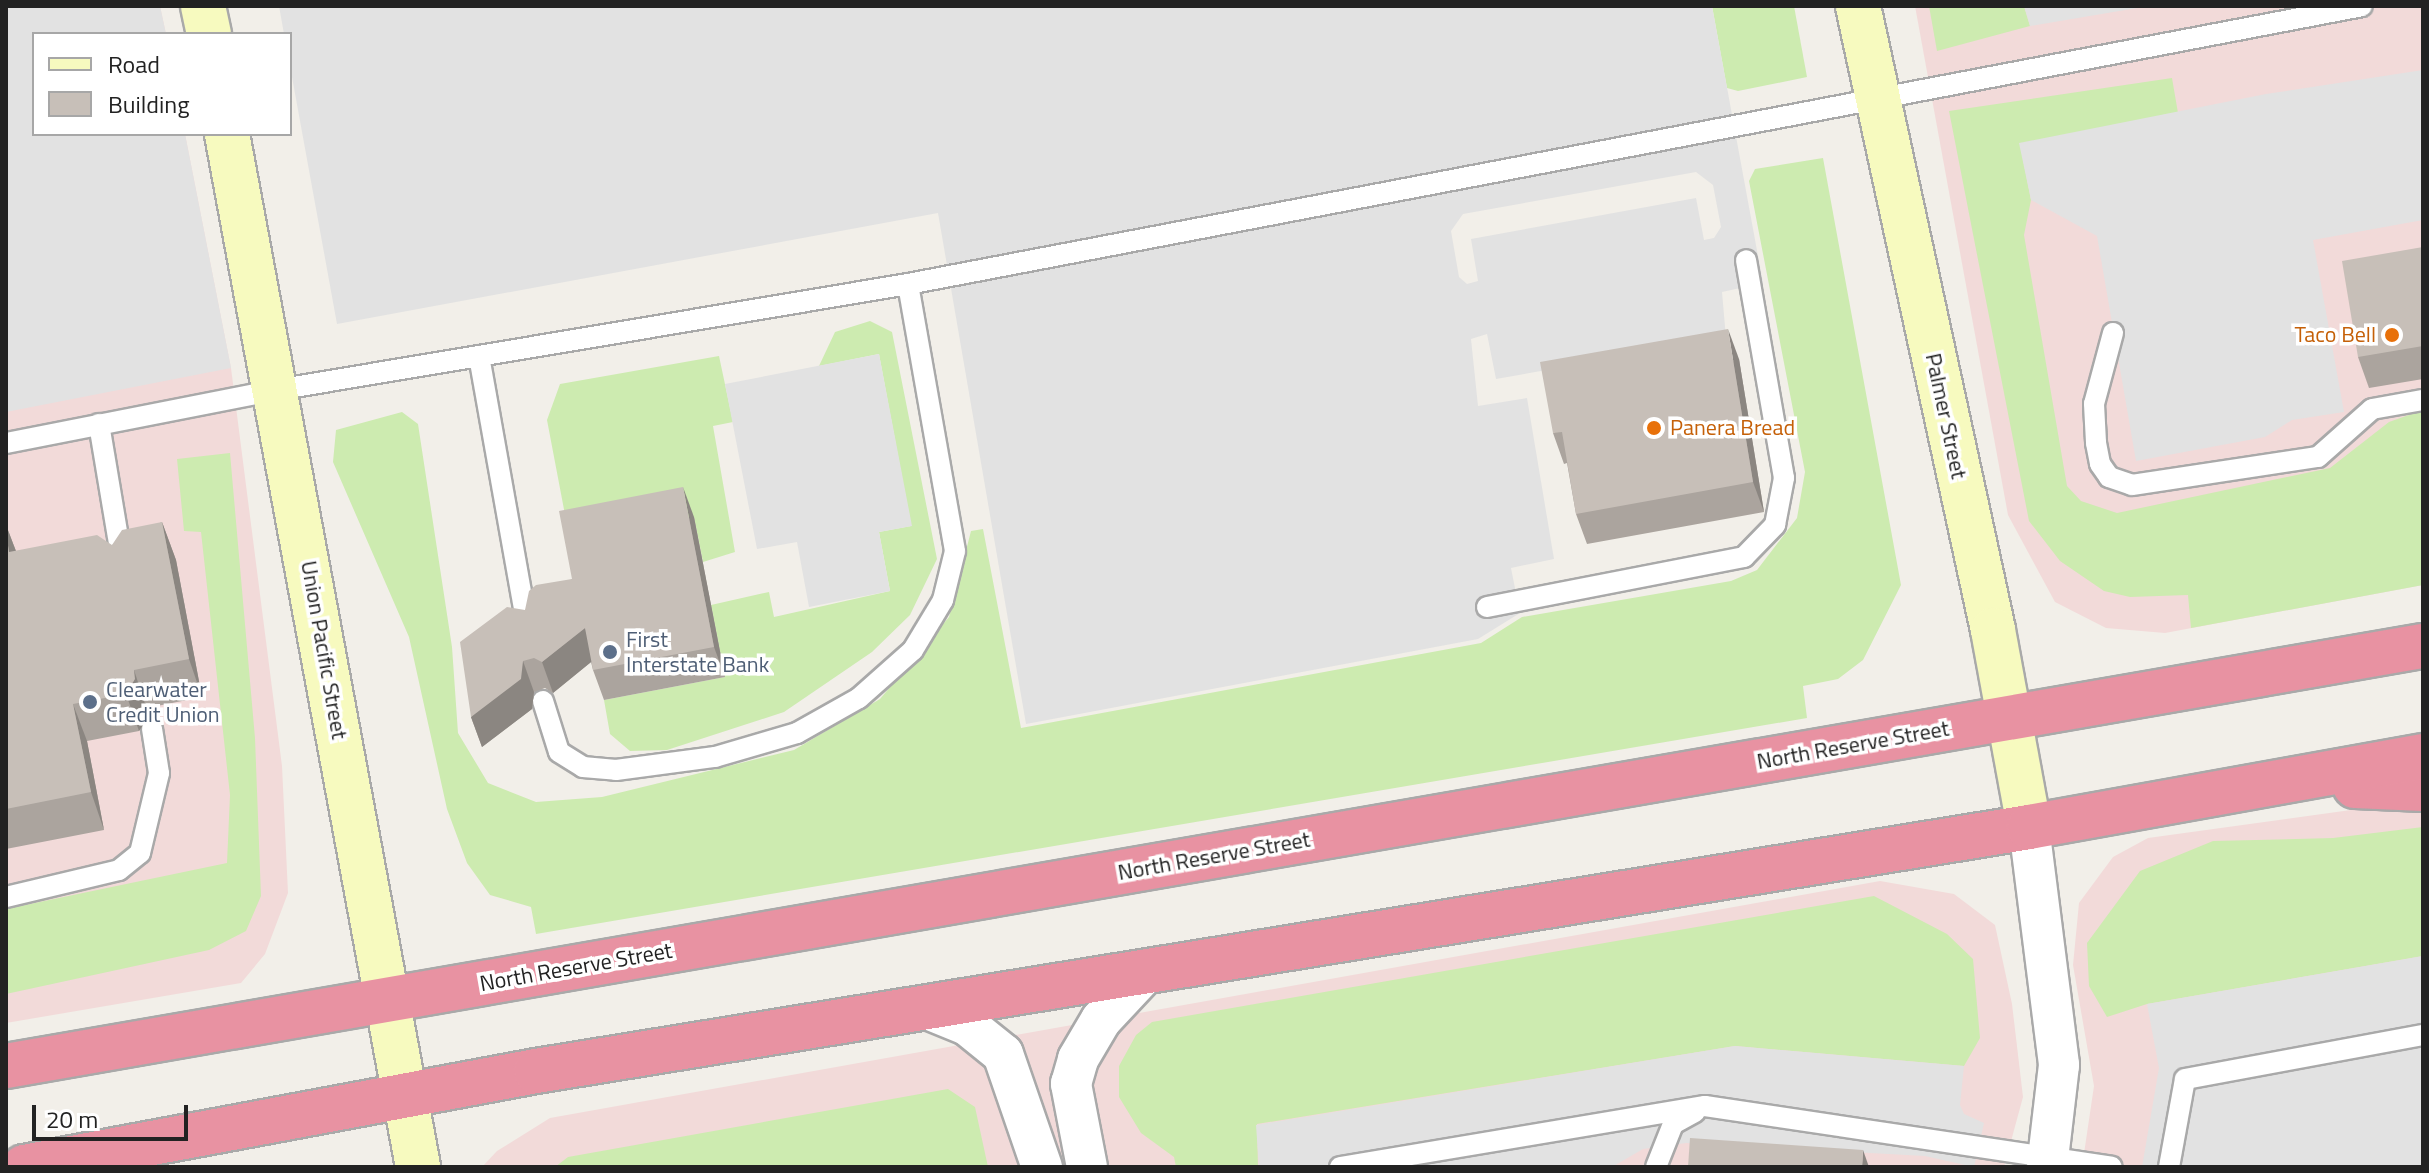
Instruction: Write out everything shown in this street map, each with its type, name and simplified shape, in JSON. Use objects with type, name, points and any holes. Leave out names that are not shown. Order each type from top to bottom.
[{"type":"highway","name":"North Reserve Street","points":[[6,1066],[2423,646]]},
{"type":"highway","points":[[24,1167],[406,1096],[2029,827],[2423,756]]},
{"type":"highway","points":[[2265,783],[2423,789]]},
{"type":"street","points":[[203,6],[209,32]]},
{"type":"street","name":"Palmer Street","points":[[1858,6],[2011,717],[2029,827]]},
{"type":"street","name":"Union Pacific Street","points":[[227,136],[418,1167]]},
{"type":"street","points":[[2029,827],[2059,1065],[2047,1162]]},
{"type":"street","points":[[1087,1167],[1071,1084],[1078,1059],[1101,1020],[1145,973]]},
{"type":"street","points":[[925,1008],[967,1025],[1003,1054],[1042,1167]]},
{"type":"lane","points":[[6,443],[276,390],[908,284],[1875,96],[2362,6]]},
{"type":"lane","points":[[1487,607],[1744,557],[1775,525],[1784,478],[1746,260]]},
{"type":"lane","points":[[543,701],[559,752],[583,767],[616,770],[715,757],[797,733],[859,698],[913,650],[943,600],[955,551],[908,284]]},
{"type":"lane","points":[[2113,333],[2094,404],[2096,443],[2100,464],[2109,477],[2132,485],[2318,457],[2372,409],[2423,400]]},
{"type":"lane","points":[[479,356],[528,630]]},
{"type":"lane","points":[[99,424],[123,570]]},
{"type":"lane","points":[[6,897],[119,870],[140,853],[159,773],[152,729]]},
{"type":"lane","points":[[2169,1167],[2185,1079],[2423,1035]]},
{"type":"lane","points":[[1656,1167],[1673,1124],[1705,1106]]},
{"type":"lane","points":[[1340,1167],[1705,1106],[2047,1162],[2111,1167]]},
{"type":"shaded area","points":[[6,6],[160,6],[166,32],[32,32],[32,136],[185,136],[231,368],[282,766],[288,893],[265,954],[241,983],[6,1023]]},
{"type":"shaded area","points":[[6,6],[160,6],[166,32],[32,32],[32,136],[185,136],[231,368],[6,412]]},
{"type":"shaded area","points":[[279,6],[1712,6],[1763,283],[1722,292],[1726,338],[1496,379],[1487,334],[1471,339],[1478,406],[1527,398],[1554,559],[1511,568],[1520,613],[1478,639],[1026,724],[938,213],[337,324],[292,77],[292,32],[284,32]],"holes":[[[1696,172],[1713,185],[1721,227],[1714,238],[1704,240],[1696,198],[1471,239],[1478,281],[1467,284],[1459,277],[1451,231],[1463,214]]]},
{"type":"shaded area","points":[[1915,6],[2423,6],[2423,585],[2165,633],[2106,628],[2055,602],[2008,515]]},
{"type":"shaded area","points":[[2024,6],[2149,6],[2030,26]]},
{"type":"shaded area","points":[[2423,70],[2423,220],[2313,240],[2344,412],[2292,420],[2265,437],[2136,461],[2097,236],[2031,200],[2019,143],[2266,94]]},
{"type":"shaded area","points":[[879,354],[912,526],[879,532],[890,591],[809,607],[797,542],[757,549],[725,384]]},
{"type":"shaded area","points":[[2423,800],[2423,1167],[2082,1167],[2094,1086],[2073,965],[2079,903],[2113,857],[2148,838]]},
{"type":"shaded area","points":[[1880,881],[1954,894],[1995,925],[2012,1004],[2023,1097],[2004,1167],[482,1167],[497,1151],[550,1118]]},
{"type":"shaded area","points":[[2423,956],[2423,1167],[2142,1167],[2159,1068],[2147,1004]]},
{"type":"shaded area","points":[[1735,1046],[1964,1066],[1960,1105],[1964,1114],[1984,1123],[1974,1167],[1925,1156],[1686,1143],[1643,1149],[1612,1167],[1259,1167],[1256,1125]]},
{"type":"green space","points":[[1712,6],[1794,6],[1807,77],[1738,91],[1727,88]]},
{"type":"green space","points":[[1929,6],[2024,6],[2030,26],[1937,51]]},
{"type":"green space","points":[[2172,78],[2178,113],[2020,144],[2031,200],[2024,235],[2067,486],[2081,501],[2117,513],[2330,468],[2389,422],[2423,410],[2423,585],[2191,628],[2188,595],[2130,597],[2104,591],[2060,561],[2029,521],[1949,111]]},
{"type":"green space","points":[[1823,158],[1901,585],[1863,660],[1838,679],[1803,686],[1807,718],[536,934],[531,907],[490,895],[467,863],[447,809],[409,637],[333,462],[336,430],[402,412],[418,424],[452,647],[458,733],[488,783],[536,802],[602,797],[794,750],[880,699],[949,617],[971,531],[983,529],[1021,728],[1481,643],[1522,617],[1731,581],[1757,570],[1797,518],[1805,472],[1749,181],[1755,169]]},
{"type":"green space","points":[[870,321],[892,332],[937,559],[910,615],[872,652],[784,712],[667,750],[630,751],[610,734],[604,700],[725,677],[711,605],[769,592],[774,617],[890,591],[879,532],[911,526],[879,354],[819,366],[835,332]]},
{"type":"green space","points":[[719,356],[733,422],[713,426],[735,552],[703,562],[694,517],[570,541],[547,420],[560,384]]},
{"type":"green space","points":[[230,453],[255,738],[261,896],[246,931],[209,950],[6,994],[6,909],[227,863],[230,795],[201,532],[184,531],[177,459]]},
{"type":"green space","points":[[2423,827],[2423,956],[2147,1004],[2107,1017],[2089,986],[2087,943],[2140,871],[2213,841],[2333,838]]},
{"type":"green space","points":[[1874,896],[1947,934],[1973,959],[1980,1038],[1964,1066],[1735,1046],[1257,1124],[1258,1167],[1176,1167],[1174,1157],[1141,1133],[1119,1097],[1119,1066],[1136,1035],[1152,1022]]},
{"type":"green space","points":[[948,1089],[975,1107],[988,1167],[555,1167],[568,1157]]},
{"type":"building","points":[[2423,247],[2423,346],[2358,357],[2342,261]]},
{"type":"building","name":"Panera Bread","points":[[1728,329],[1753,482],[1576,514],[1562,432],[1553,433],[1540,362]]},
{"type":"building","name":"First Interstate Bank","points":[[683,487],[714,647],[593,670],[585,628],[542,662],[534,658],[523,661],[521,679],[471,717],[460,642],[507,607],[525,610],[529,591],[536,585],[572,579],[559,511]]},
{"type":"building","name":"Clearwater Credit Union","points":[[162,522],[189,659],[134,670],[135,679],[126,694],[73,704],[91,792],[6,809],[6,533],[9,552],[97,535],[112,545],[122,530]]},
{"type":"building","points":[[1690,1138],[1863,1150],[1862,1167],[1688,1167]]},
{"type":"place","name":"Taco Bell","points":[[2392,335]]},
{"type":"place","name":"Panera Bread","points":[[1654,428]]},
{"type":"place","name":"First Interstate Bank","points":[[610,652]]},
{"type":"place","name":"Clearwater Credit Union","points":[[90,702]]}]
